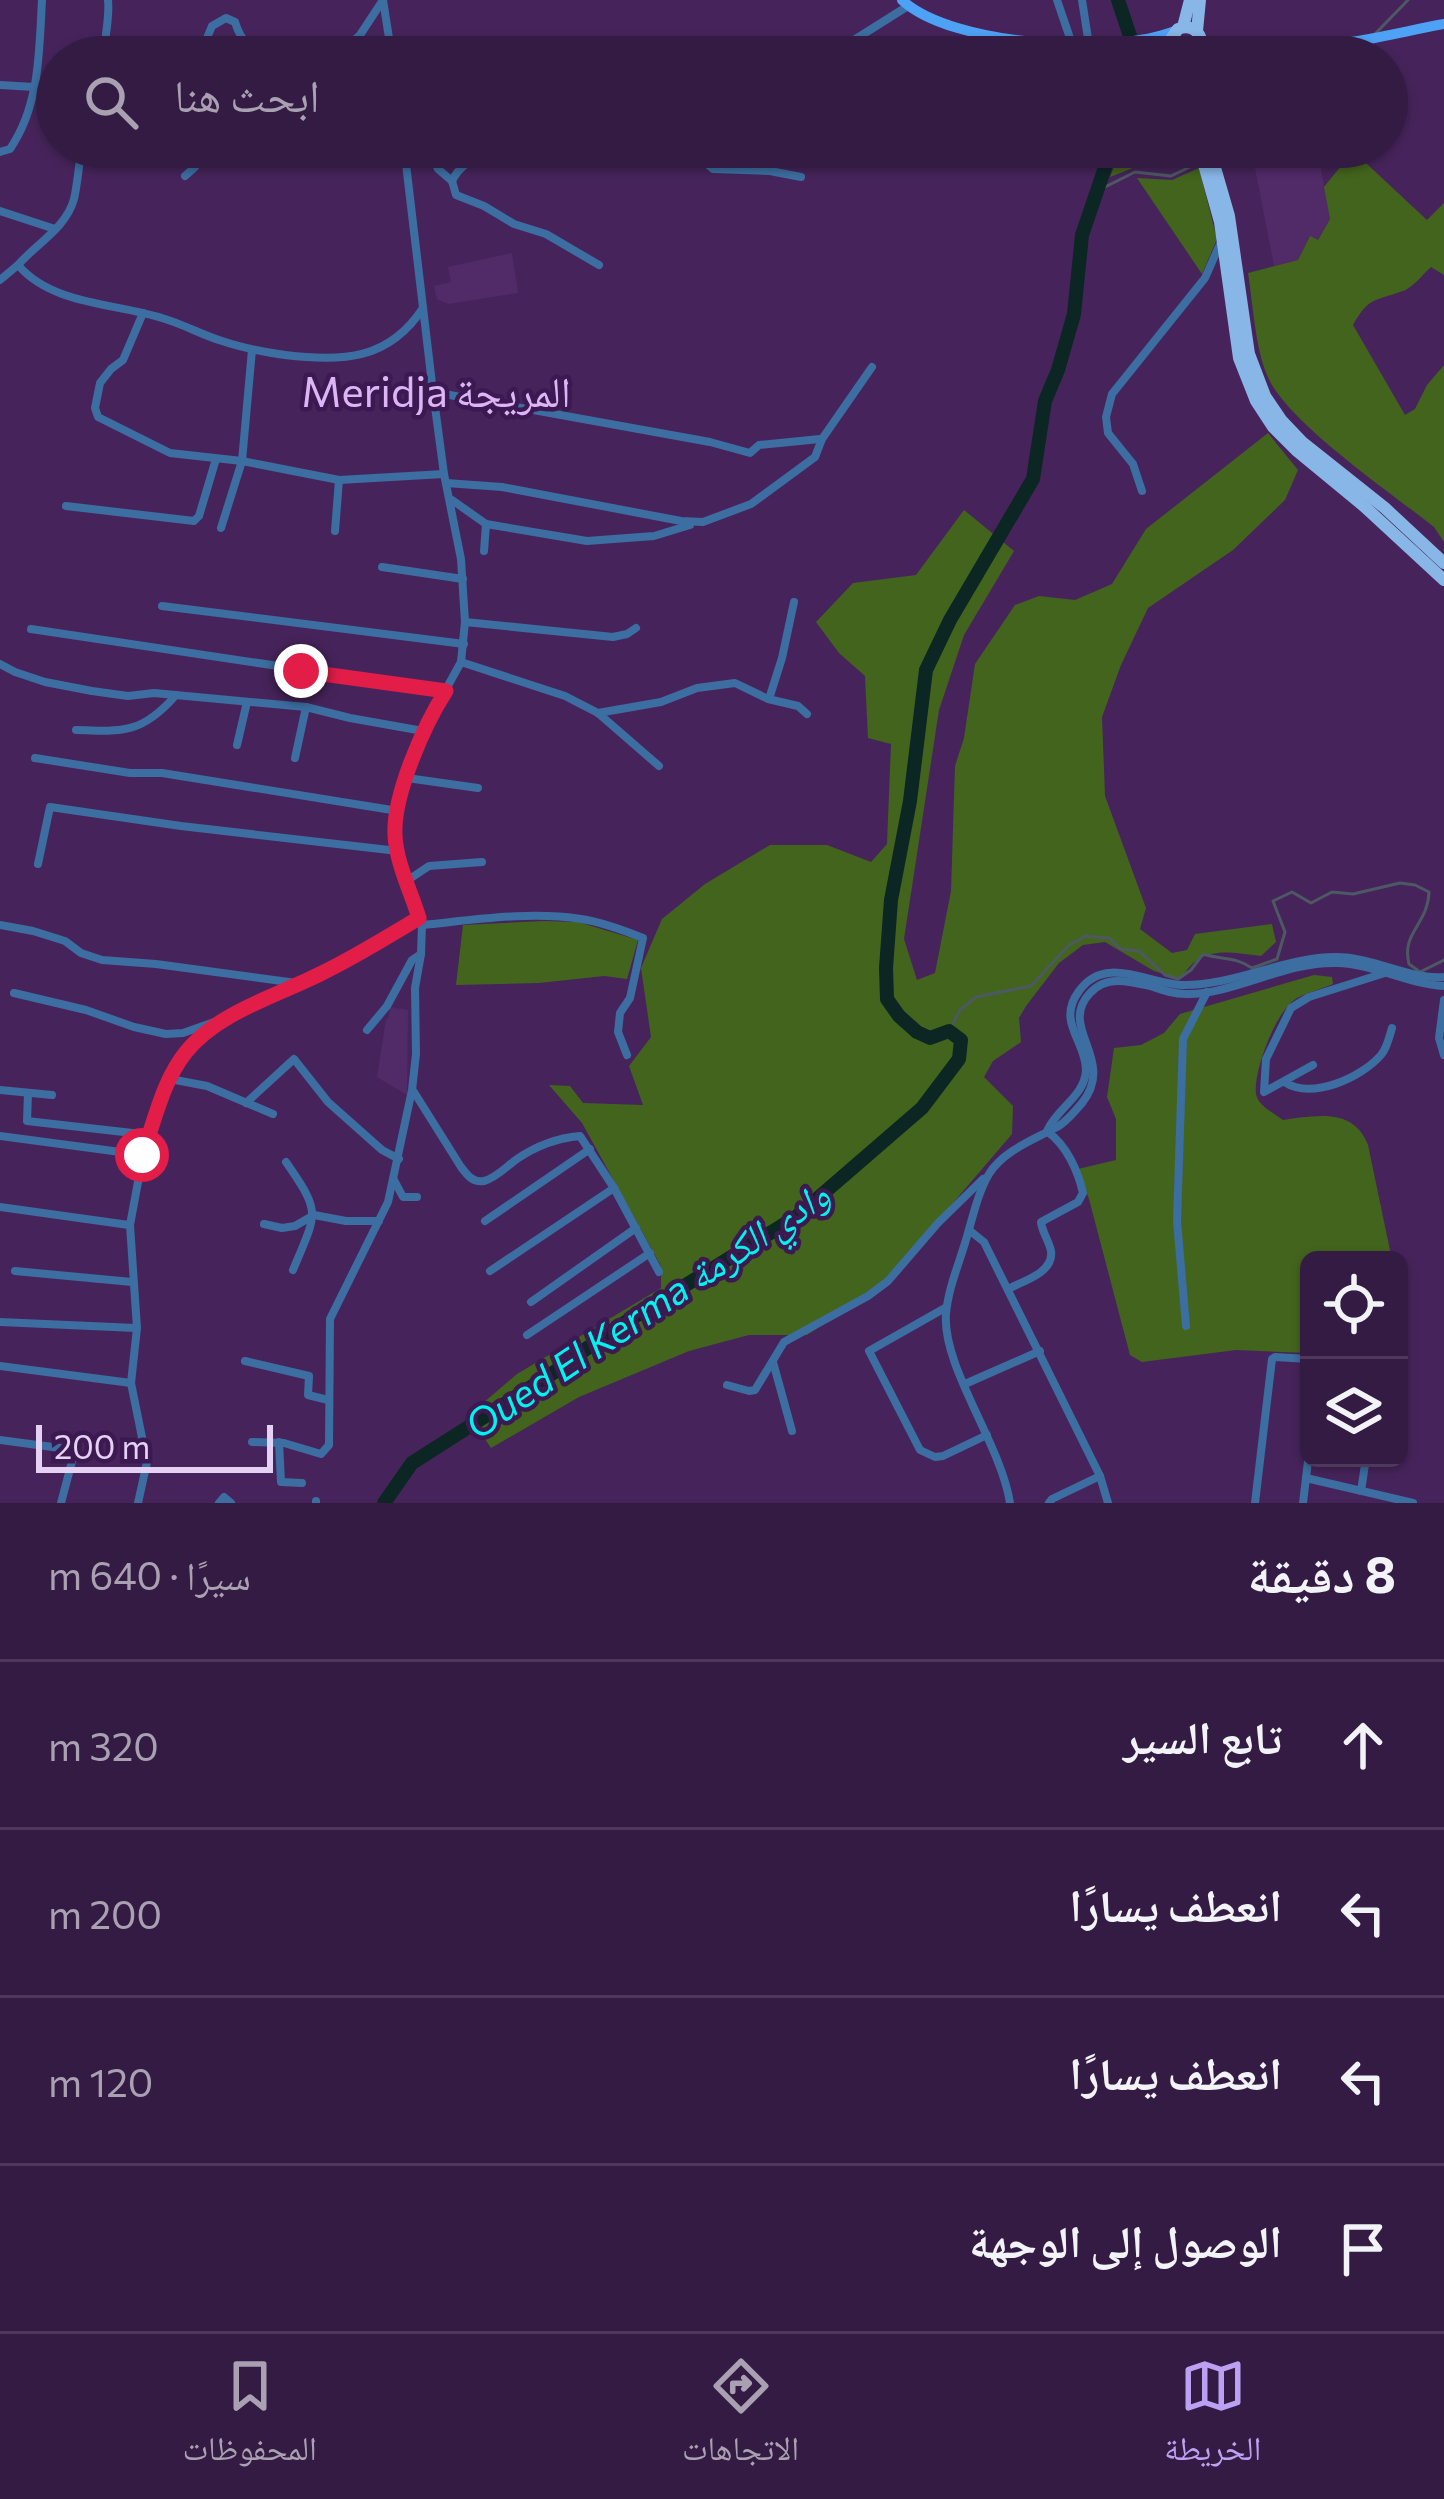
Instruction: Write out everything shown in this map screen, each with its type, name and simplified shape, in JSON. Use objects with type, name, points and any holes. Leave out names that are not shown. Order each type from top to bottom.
[{"type":"highway","points":[[1190,0],[1189,31],[1194,36]]},
{"type":"highway","points":[[1178,36],[1189,31],[1200,0]]},
{"type":"highway","points":[[1210,168],[1239,358],[1256,401],[1296,450],[1444,580]]},
{"type":"highway","points":[[1210,168],[1229,216],[1246,340],[1265,396],[1302,442],[1444,563]]},
{"type":"main road","points":[[905,3],[923,15],[993,36]]},
{"type":"main road","points":[[1389,36],[1444,24]]},
{"type":"main road","points":[[1168,36],[1189,31],[1200,36]]},
{"type":"street","points":[[39,36],[42,0]]},
{"type":"street","points":[[104,36],[108,0]]},
{"type":"street","points":[[359,36],[383,0]]},
{"type":"street","points":[[383,0],[389,36]]},
{"type":"street","points":[[1057,0],[1070,36]]},
{"type":"street","points":[[1082,0],[1088,36]]},
{"type":"street","points":[[857,36],[905,3]]},
{"type":"street","points":[[208,36],[212,26],[226,18],[235,22],[240,36]]},
{"type":"street","points":[[0,152],[10,149],[22,131],[36,65]]},
{"type":"street","points":[[0,85],[34,87]]},
{"type":"street","points":[[0,280],[68,214],[79,168]]},
{"type":"street","points":[[185,176],[194,168]]},
{"type":"street","points":[[252,1442],[278,1442],[322,1454],[329,1445],[332,1311],[380,1221],[394,1180],[412,1090],[420,921],[394,832],[423,731],[461,662],[465,622],[463,578],[433,392],[407,168]]},
{"type":"street","points":[[438,168],[452,181],[456,195],[546,234],[598,265]]},
{"type":"street","points":[[452,181],[461,168]]},
{"type":"street","points":[[712,168],[801,177]]},
{"type":"street","points":[[0,212],[56,229]]},
{"type":"street","points":[[1142,491],[1133,464],[1108,433],[1108,404],[1119,383],[1209,272],[1222,236]]},
{"type":"street","points":[[18,265],[40,284],[72,297],[143,313],[252,350],[316,358],[348,359],[394,340],[424,308]]},
{"type":"street","points":[[143,313],[123,360],[100,382],[95,408],[98,417],[170,453],[339,480],[445,478],[703,522]]},
{"type":"street","points":[[221,528],[242,461],[252,350]]},
{"type":"street","points":[[450,500],[486,524],[587,541],[654,536],[703,522],[751,504],[815,457],[822,439],[872,368]]},
{"type":"street","points":[[433,392],[750,453],[759,446],[822,439]]},
{"type":"street","points":[[66,506],[194,521],[216,459]]},
{"type":"street","points":[[335,531],[339,480]]},
{"type":"street","points":[[484,551],[486,524]]},
{"type":"street","points":[[382,567],[463,578]]},
{"type":"street","points":[[769,699],[794,602]]},
{"type":"street","points":[[162,606],[464,644]]},
{"type":"street","points":[[465,622],[613,637],[636,628]]},
{"type":"street","points":[[31,629],[446,691]]},
{"type":"street","points":[[461,662],[565,696],[598,713],[659,766]]},
{"type":"street","points":[[0,664],[45,682],[92,692],[306,707],[423,731]]},
{"type":"street","points":[[598,713],[735,683],[798,706],[807,714]]},
{"type":"street","points":[[76,730],[132,729],[158,716],[176,695]]},
{"type":"street","points":[[237,746],[247,702]]},
{"type":"street","points":[[296,758],[306,707]]},
{"type":"street","points":[[35,758],[130,773],[162,772],[398,811]]},
{"type":"street","points":[[407,778],[478,788]]},
{"type":"street","points":[[38,863],[50,807],[398,851]]},
{"type":"street","points":[[408,880],[436,865],[482,862]]},
{"type":"street","points":[[14,993],[134,1027],[183,1033],[301,984],[420,921],[580,919],[643,938],[630,998],[620,1012],[618,1032],[627,1054]]},
{"type":"street","points":[[0,925],[65,941],[102,960],[301,984]]},
{"type":"street","points":[[368,1030],[412,960],[421,954]]},
{"type":"street","points":[[1047,1131],[1084,1082],[1084,1058],[1074,1036],[1071,1012],[1073,1000],[1097,975],[1125,973],[1175,985],[1336,957],[1375,961],[1444,981]]},
{"type":"street","points":[[727,1385],[755,1390],[790,1336],[888,1281],[938,1222],[1004,1157],[1060,1126],[1080,1105],[1093,1083],[1093,1057],[1079,1017],[1090,992],[1102,984],[1114,980],[1181,994],[1318,963],[1350,963],[1415,981],[1444,981]]},
{"type":"street","points":[[1313,1065],[1264,1092],[1266,1059],[1291,1008],[1309,997],[1388,971]]},
{"type":"street","points":[[1186,1326],[1178,1221],[1183,1039],[1213,980]]},
{"type":"street","points":[[1444,1000],[1438,1038],[1444,1055]]},
{"type":"street","points":[[138,1503],[147,1462],[131,1383],[137,1328],[130,1225],[142,1155],[170,1078],[187,1051],[230,1017]]},
{"type":"street","points":[[1284,1082],[1305,1089],[1342,1081],[1384,1052],[1391,1028]]},
{"type":"street","points":[[247,1103],[293,1060],[328,1102],[382,1150],[399,1159]]},
{"type":"street","points":[[170,1078],[207,1086],[273,1114]]},
{"type":"street","points":[[0,1090],[52,1095]]},
{"type":"street","points":[[412,1090],[460,1167],[479,1182],[538,1146],[580,1136],[659,1272]]},
{"type":"street","points":[[28,1094],[27,1120],[150,1135]]},
{"type":"street","points":[[1007,1289],[1042,1272],[1051,1251],[1041,1229],[1042,1219],[1078,1202],[1083,1193],[1071,1160],[1047,1131]]},
{"type":"street","points":[[0,1136],[142,1155]]},
{"type":"street","points":[[485,1221],[590,1148]]},
{"type":"street","points":[[286,1162],[314,1215],[293,1270]]},
{"type":"street","points":[[989,1174],[946,1308],[947,1334],[1001,1465],[1010,1503]]},
{"type":"street","points":[[394,1180],[404,1197],[417,1197]]},
{"type":"street","points":[[490,1271],[614,1188]]},
{"type":"street","points":[[0,1208],[130,1225]]},
{"type":"street","points":[[264,1224],[295,1226],[314,1215],[380,1221]]},
{"type":"street","points":[[531,1302],[636,1228]]},
{"type":"street","points":[[969,1231],[984,1241],[1100,1476],[1108,1503]]},
{"type":"street","points":[[527,1336],[650,1253]]},
{"type":"street","points":[[15,1271],[132,1282]]},
{"type":"street","points":[[946,1308],[869,1351],[916,1444],[926,1454],[943,1456],[987,1435]]},
{"type":"street","points":[[0,1322],[137,1328]]},
{"type":"street","points":[[965,1384],[1040,1351]]},
{"type":"street","points":[[1255,1503],[1273,1359],[1300,1358]]},
{"type":"street","points":[[245,1360],[309,1376],[308,1395],[328,1400]]},
{"type":"street","points":[[773,1360],[792,1431]]},
{"type":"street","points":[[0,1366],[131,1383]]},
{"type":"street","points":[[0,1440],[75,1450],[64,1502]]},
{"type":"street","points":[[278,1442],[281,1482],[302,1484]]},
{"type":"street","points":[[1303,1503],[1307,1467]]},
{"type":"street","points":[[1361,1491],[1365,1467]]},
{"type":"street","points":[[1049,1503],[1100,1476]]},
{"type":"street","points":[[1306,1478],[1413,1503]]},
{"type":"street","points":[[219,1503],[224,1497],[231,1503]]},
{"type":"shaded area","points":[[1255,168],[1321,168],[1330,219],[1317,241],[1309,237],[1298,260],[1274,266]]},
{"type":"shaded area","points":[[512,253],[518,293],[448,304],[437,299],[434,286],[451,282],[448,267]]},
{"type":"shaded area","points":[[390,1007],[408,1010],[407,1095],[377,1077]]},
{"type":"green space","points":[[1199,168],[1217,239],[1202,274],[1137,178],[1172,180]]},
{"type":"green space","points":[[1339,168],[1371,168],[1427,220],[1444,203],[1444,275],[1431,267],[1409,288],[1368,305],[1353,325],[1405,415],[1415,409],[1444,365],[1444,542],[1434,527],[1317,435],[1267,375],[1248,273],[1298,260],[1310,236],[1318,240],[1330,219],[1324,187]]},
{"type":"green space","points":[[1268,433],[1298,470],[1285,500],[1233,550],[1148,608],[1102,717],[1105,796],[1146,908],[1140,929],[1172,953],[1187,950],[1195,934],[1272,924],[1276,942],[1261,956],[1206,956],[1181,979],[1154,971],[1105,942],[1083,945],[1059,963],[1026,1006],[1019,1018],[1021,1042],[993,1061],[984,1077],[1013,1106],[1012,1134],[882,1286],[807,1335],[749,1335],[689,1351],[579,1397],[491,1448],[469,1415],[517,1374],[661,1288],[661,1266],[582,1123],[549,1085],[570,1086],[583,1103],[643,1105],[629,1066],[651,1037],[641,968],[662,919],[705,884],[770,845],[827,845],[871,862],[887,844],[891,744],[868,738],[865,676],[839,653],[816,622],[853,583],[916,575],[964,510],[1014,551],[964,635],[939,710],[904,939],[917,980],[935,973],[951,891],[955,766],[975,664],[1015,605],[1039,596],[1075,600],[1112,584],[1146,529]]},
{"type":"green space","points":[[578,922],[638,940],[627,979],[604,976],[456,985],[463,925]]},
{"type":"green space","points":[[1314,975],[1332,977],[1333,984],[1297,998],[1281,1015],[1262,1057],[1256,1094],[1263,1106],[1283,1120],[1332,1117],[1353,1124],[1361,1133],[1368,1145],[1390,1251],[1300,1251],[1300,1353],[1236,1350],[1142,1362],[1130,1355],[1078,1169],[1116,1160],[1116,1119],[1107,1097],[1114,1048],[1141,1045],[1164,1033],[1180,1014]]},
{"type":"waterway","name":"Oued El Kerma وادي الكرمة","points":[[1118,0],[1130,36]]},
{"type":"waterway","points":[[1376,33],[1408,0]]},
{"type":"waterway","name":"Oued El Kerma وادي الكرمة","points":[[384,1503],[412,1463],[608,1333],[796,1217],[922,1108],[959,1059],[961,1040],[949,1031],[930,1038],[917,1032],[887,999],[891,900],[910,801],[926,670],[1033,479],[1045,401],[1074,314],[1082,235],[1105,168]]},
{"type":"waterway","points":[[1097,191],[1135,172],[1171,176],[1188,168]]},
{"type":"waterway","points":[[949,1031],[960,1010],[976,997],[1031,986],[1069,945],[1086,936],[1109,938],[1121,949],[1139,951],[1165,975],[1178,979],[1203,954],[1252,968],[1277,959],[1285,932],[1273,901],[1292,892],[1311,903],[1332,892],[1353,894],[1400,883],[1415,885],[1429,892],[1409,944],[1409,964],[1420,972],[1444,960]]},
{"type":"district","name":"Meridja المريجة","points":[[436,390]]},
{"type":"route","points":[[142,1155],[170,1078],[202,1037],[230,1017],[352,958],[419,918],[394,832],[412,758],[446,691],[301,671]]}]
